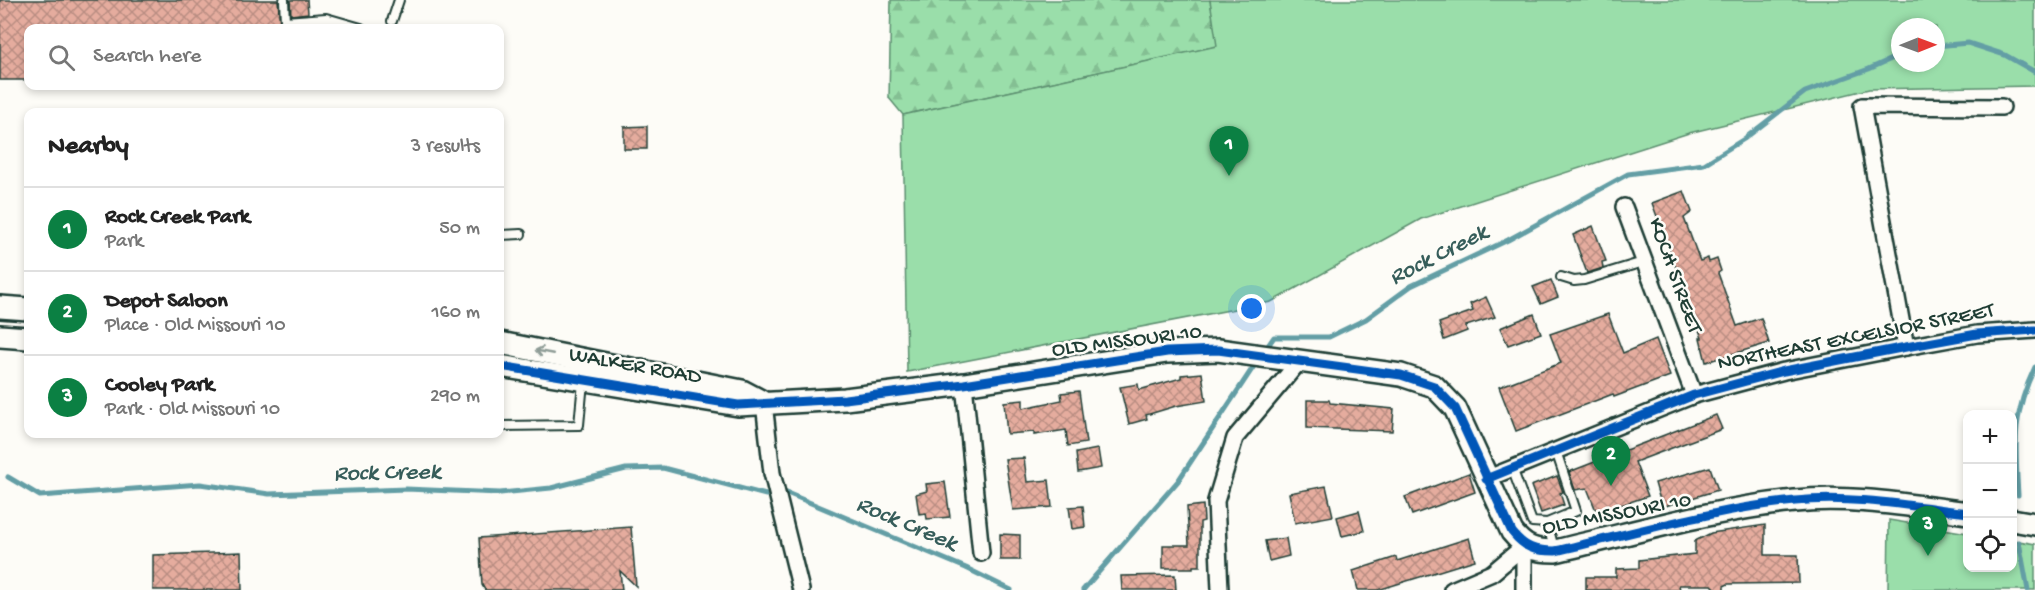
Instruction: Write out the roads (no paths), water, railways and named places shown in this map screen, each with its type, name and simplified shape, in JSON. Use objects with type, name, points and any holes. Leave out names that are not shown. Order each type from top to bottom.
[{"type":"street","points":[[1906,347],[1862,106],[2002,107]]},
{"type":"street","name":"KOCH STREET","points":[[1624,207],[1694,395]]},
{"type":"street","points":[[0,307],[24,309]]},
{"type":"street","name":"NORTHEAST EXCELSIOR STREET","points":[[1486,479],[1694,395],[1784,371],[1906,347],[1977,334],[2035,330]]},
{"type":"street","points":[[0,336],[24,338]]},
{"type":"street","name":"WALKER ROAD","points":[[504,344],[586,369],[738,405],[764,403]]},
{"type":"street","name":"OLD MISSOURI 10","points":[[764,403],[845,399],[964,384],[1167,352],[1242,352],[1401,375],[1434,386],[1455,408],[1486,479],[1518,539],[1536,551],[1555,551],[1750,507],[1798,501],[1884,502],[1963,512]]},
{"type":"street","points":[[1220,590],[1216,501],[1235,438],[1289,360]]},
{"type":"street","name":"WALKER ROAD","points":[[504,366],[586,369]]},
{"type":"street","points":[[964,384],[981,553]]},
{"type":"street","points":[[764,403],[772,473],[801,590]]},
{"type":"street","points":[[2017,521],[2035,524]]},
{"type":"street","points":[[1452,590],[1492,573],[1518,539]]},
{"type":"street","points":[[1518,539],[1524,590]]},
{"type":"lane","points":[[284,0],[285,21],[326,18],[351,24]]},
{"type":"lane","points":[[392,21],[399,0]]},
{"type":"lane","points":[[504,235],[521,234]]},
{"type":"lane","points":[[1562,277],[1574,281],[1584,280],[1643,262]]},
{"type":"lane","points":[[504,426],[579,425],[586,369]]},
{"type":"lane","points":[[1532,522],[1547,523],[1576,512],[1556,451]]},
{"type":"lane","points":[[1512,468],[1532,522]]},
{"type":"lane","points":[[1518,539],[1532,522]]},
{"type":"lane","points":[[1547,523],[1555,551]]},
{"type":"waterway","name":"Rock Creek","points":[[1945,45],[1968,43],[2005,55],[2035,72]]},
{"type":"waterway","name":"Rock Creek","points":[[1265,350],[1274,337],[1329,337],[1366,319],[1411,286],[1508,240],[1628,174],[1704,164],[1744,139],[1805,92],[1891,59]]},
{"type":"waterway","name":"Rock Creek","points":[[1083,590],[1178,481],[1258,360]]},
{"type":"waterway","name":"Rock Creek","points":[[2018,495],[2017,430],[2022,400],[2035,367]]},
{"type":"waterway","name":"Rock Creek","points":[[8,477],[40,496],[200,484],[269,494],[406,489],[500,493],[551,488],[626,469],[663,468],[766,495]]},
{"type":"waterway","name":"Rock Creek","points":[[787,493],[966,568],[1011,590]]},
{"type":"waterway","name":"Rock Creek","points":[[2019,542],[2028,590]]},
{"type":"place","name":"Rock Creek Park","points":[[1229,176]]},
{"type":"place","name":"Depot Saloon","points":[[1611,486]]},
{"type":"place","name":"Cooley Park","points":[[1928,556]]}]
